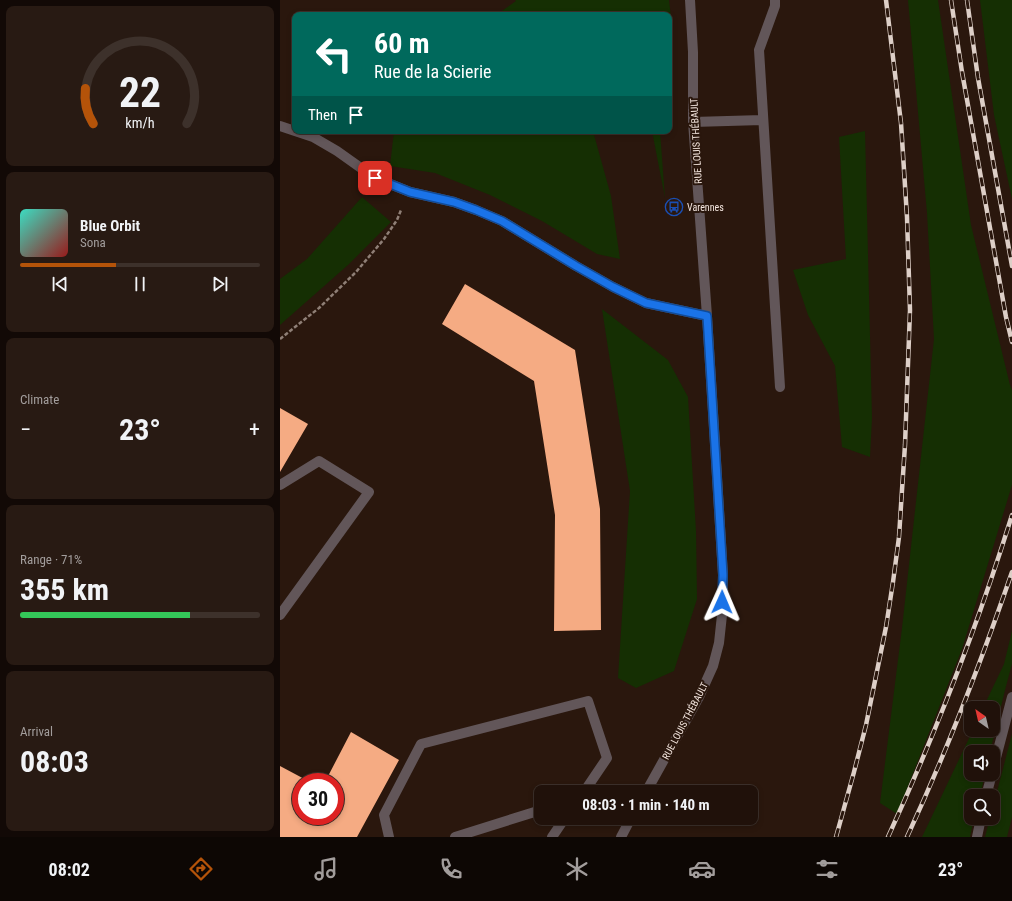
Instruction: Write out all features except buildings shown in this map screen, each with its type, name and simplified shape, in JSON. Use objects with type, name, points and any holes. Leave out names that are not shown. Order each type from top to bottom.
[{"type":"street","name":"RUE LOUIS THÉBAULT","points":[[650,785],[699,697],[713,666],[719,643],[722,615],[723,575],[693,122],[693,52],[690,0]]},
{"type":"street","points":[[774,0],[775,6],[759,50],[762,120],[780,387]]},
{"type":"street","points":[[693,122],[762,120]]},
{"type":"street","points":[[280,126],[292,130]]},
{"type":"street","points":[[304,134],[313,137],[337,151],[375,178],[410,192],[454,202],[502,221],[576,266],[613,287],[646,303],[707,316]]},
{"type":"street","points":[[280,486],[319,461],[369,492],[280,615]]},
{"type":"street","points":[[999,745],[1012,698]]},
{"type":"street","points":[[389,837],[384,815],[421,744],[588,701],[607,758],[589,785]]},
{"type":"street","points":[[455,837],[534,812]]},
{"type":"street","points":[[552,837],[560,825]]},
{"type":"street","points":[[621,837],[627,825]]},
{"type":"street","points":[[976,837],[979,825]]},
{"type":"path","points":[[280,338],[319,308],[356,272],[384,239],[397,220],[410,192]]},
{"type":"green space","points":[[515,0],[669,0],[670,12],[500,12],[516,1]]},
{"type":"green space","points":[[908,0],[938,0],[971,225],[1012,390],[1012,485],[962,649],[897,814],[880,803],[902,628],[934,339],[927,213]]},
{"type":"green space","points":[[980,0],[1012,0],[1012,199],[994,115]]},
{"type":"green space","points":[[865,131],[872,418],[870,457],[842,447],[835,366],[808,315],[793,270],[846,259],[839,137]]},
{"type":"green space","points":[[394,134],[594,134],[611,196],[620,259],[597,254],[542,221],[490,195],[435,173],[390,166]]},
{"type":"green space","points":[[653,134],[660,134],[665,198]]},
{"type":"green space","points":[[362,197],[391,222],[348,265],[280,325],[280,279],[307,259]]},
{"type":"green space","points":[[602,309],[668,360],[688,397],[696,531],[697,599],[674,671],[636,688],[618,678],[630,491]]},
{"type":"green space","points":[[1012,631],[1012,664],[1000,711],[1000,701],[986,701],[1004,664]]},
{"type":"green space","points":[[1012,734],[1012,817],[1007,837],[985,837],[988,825],[1000,825],[1000,789],[998,789]]},
{"type":"green space","points":[[970,737],[994,737],[992,745],[966,745]]},
{"type":"green space","points":[[964,749],[964,781],[983,781],[982,789],[964,789],[964,825],[973,825],[970,837],[922,837]]},
{"type":"railway","points":[[836,837],[866,725],[886,627],[899,537],[905,445],[910,310],[907,217],[901,123],[886,0]]},
{"type":"railway","points":[[951,0],[962,72],[1006,317],[1012,342]]},
{"type":"railway","points":[[967,0],[978,78],[1012,266]]},
{"type":"railway","points":[[888,837],[923,758],[955,678],[985,597],[1012,515]]},
{"type":"railway","points":[[907,837],[963,706],[1012,572]]},
{"type":"place","name":"Varennes","points":[[674,207]]},
{"type":"route","points":[[375,178],[410,192],[454,202],[502,221],[576,266],[613,287],[646,303],[707,316],[723,575],[722,602]]}]
